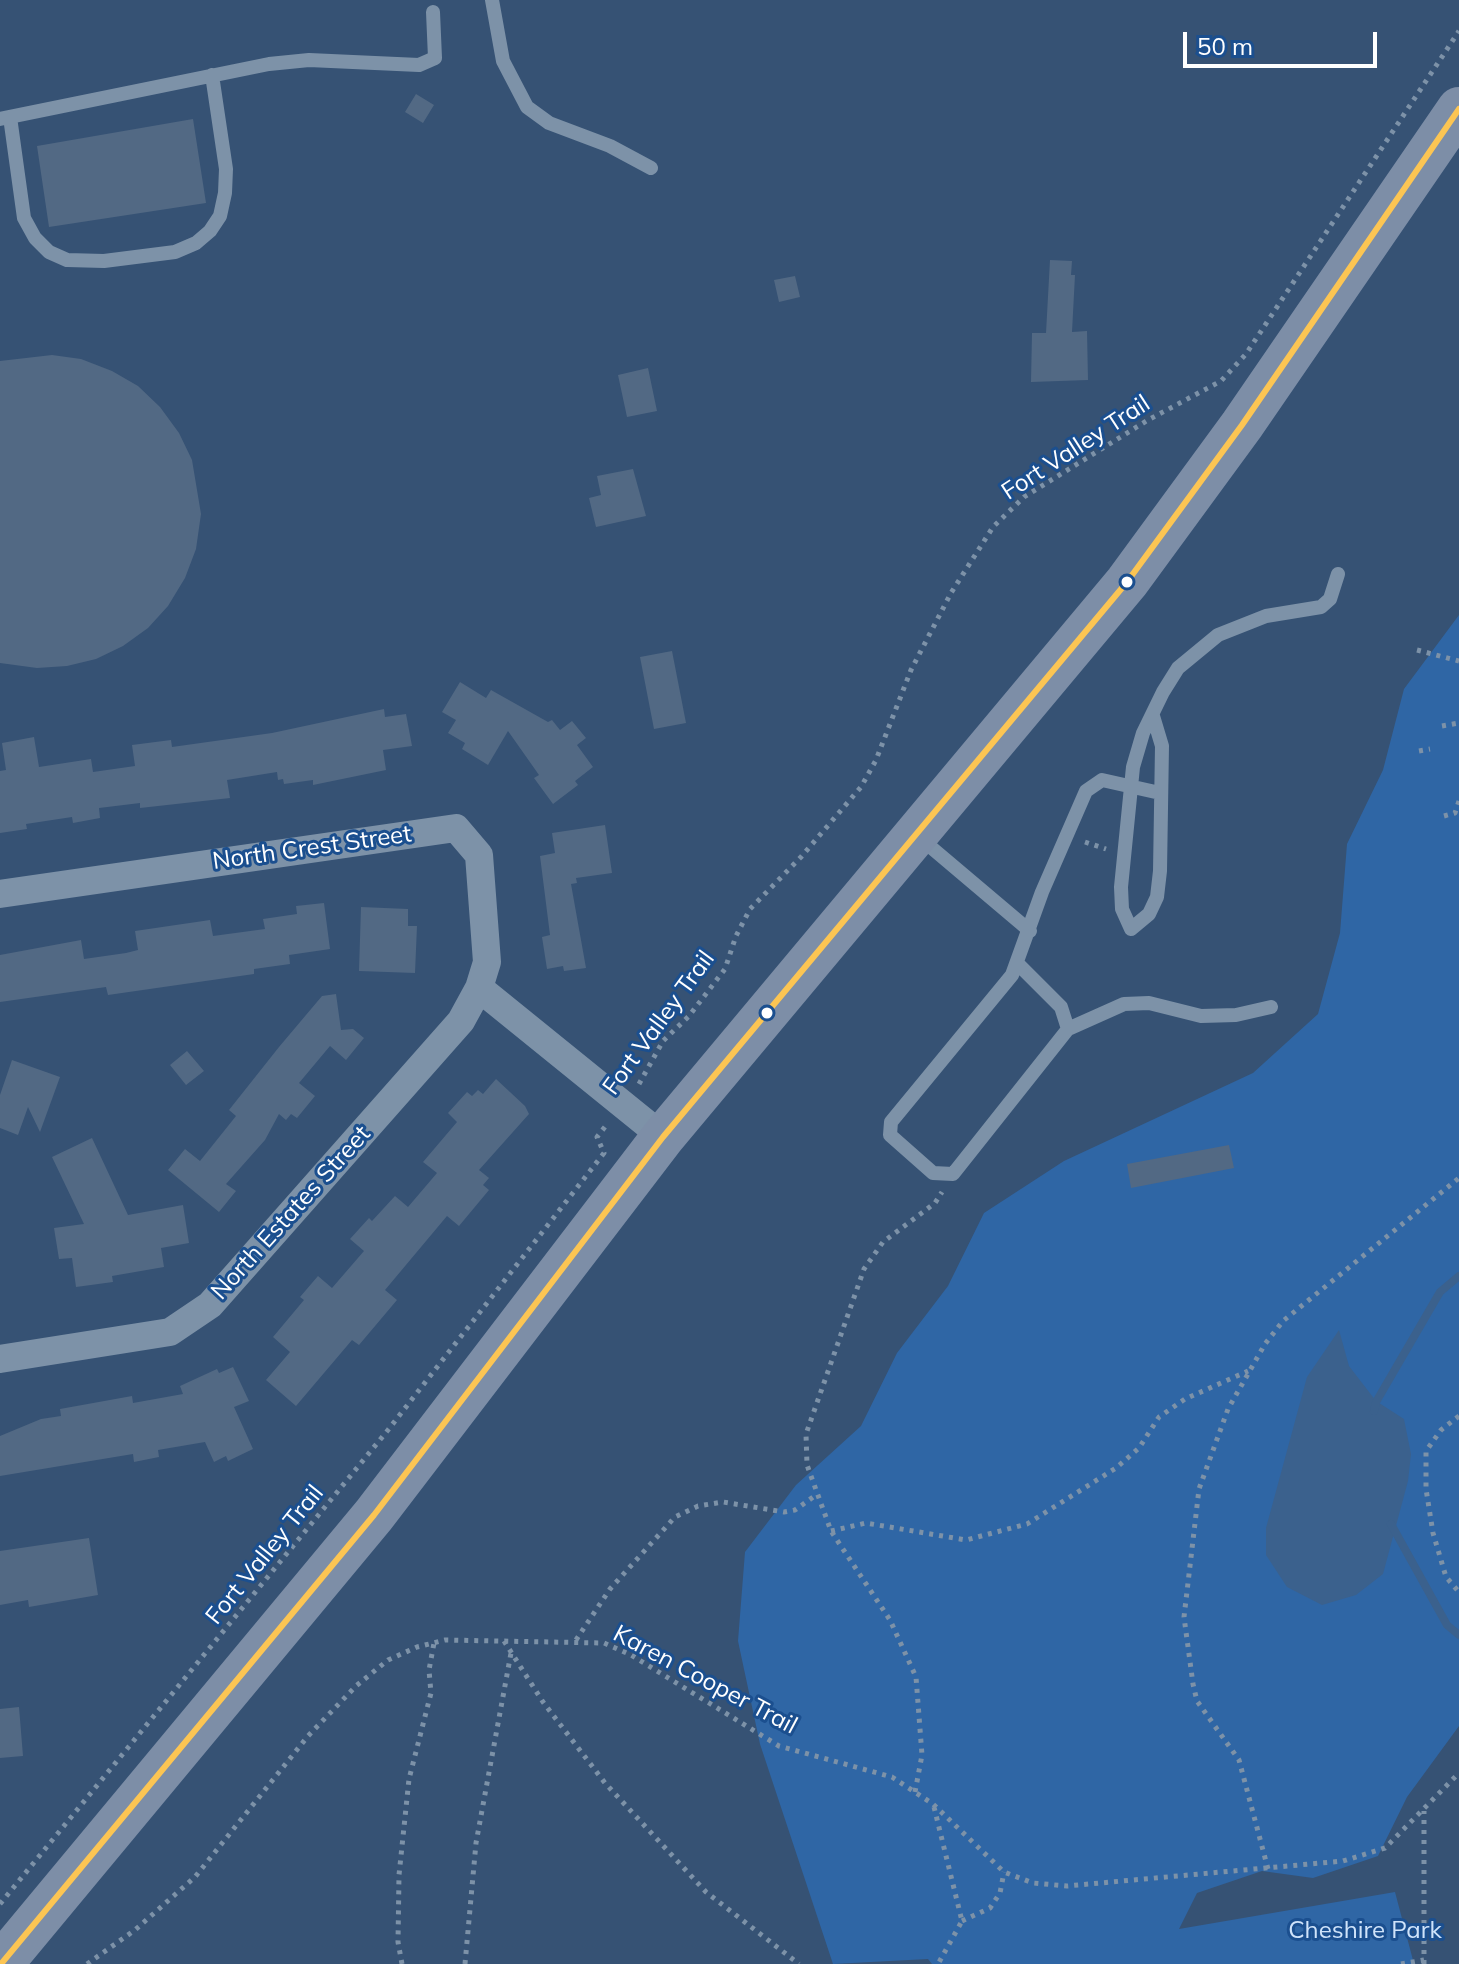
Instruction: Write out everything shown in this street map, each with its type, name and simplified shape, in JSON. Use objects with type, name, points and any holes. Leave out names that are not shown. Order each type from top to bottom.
[{"type":"main road","points":[[1,1964],[374,1515],[663,1137],[1144,561],[1242,425],[1459,109]]},
{"type":"street","name":"North Crest Street","points":[[0,894],[456,828],[479,855],[487,962],[479,988]]},
{"type":"street","points":[[479,988],[663,1137]]},
{"type":"street","name":"North Estates Street","points":[[0,1359],[170,1332],[210,1305],[461,1021],[479,988]]},
{"type":"lane","points":[[492,0],[503,61],[527,107],[549,123],[610,146],[651,168]]},
{"type":"lane","points":[[212,75],[226,169],[220,216],[210,231],[196,243],[175,252],[104,261],[67,260],[49,252],[35,238],[24,218],[5,118],[212,75],[309,60],[419,65],[431,62],[437,47],[433,12]]},
{"type":"lane","points":[[1153,716],[1162,746],[1157,897],[1149,914],[1131,929],[1122,909],[1121,887],[1131,786],[1143,733],[1163,692],[1191,655],[1218,635],[1253,621],[1321,607],[1330,599],[1338,574]]},
{"type":"lane","points":[[1160,793],[1102,780],[1086,791],[1048,878],[1012,975],[891,1122],[890,1135],[933,1173],[953,1174],[1068,1029],[1124,1004],[1149,1003],[1201,1016],[1236,1015],[1271,1007]]},
{"type":"lane","points":[[914,833],[968,875],[1030,931]]},
{"type":"lane","points":[[1017,963],[1061,1007],[1068,1029]]},
{"type":"path","name":"Fort Valley Trail","points":[[0,1904],[388,1430],[604,1153],[597,1137],[644,1077],[663,1041],[689,1016],[725,969],[736,936],[750,909],[801,857],[861,787],[876,760],[911,670],[951,593],[993,527],[1024,497],[1148,420],[1221,381],[1246,354],[1459,31]]},
{"type":"path","points":[[1417,650],[1459,661]]},
{"type":"path","points":[[1442,726],[1459,723]]},
{"type":"path","points":[[1419,751],[1430,749]]},
{"type":"path","points":[[1444,816],[1455,813],[1459,801]]},
{"type":"path","points":[[1081,840],[1107,849]]},
{"type":"path","points":[[915,1792],[922,1755],[916,1677],[890,1620],[831,1531],[807,1465],[806,1434],[864,1269],[883,1242],[935,1203],[953,1174]]},
{"type":"path","points":[[1268,1869],[1239,1760],[1197,1701],[1184,1617],[1199,1489],[1228,1409],[1283,1321],[1459,1178]]},
{"type":"path","points":[[831,1531],[866,1523],[966,1540],[1027,1524],[1116,1468],[1139,1448],[1159,1417],[1185,1399],[1249,1371]]},
{"type":"path","points":[[1459,1416],[1441,1430],[1426,1451],[1426,1489],[1433,1533],[1446,1577],[1459,1592]]},
{"type":"path","points":[[576,1640],[610,1589],[675,1517],[698,1506],[723,1502],[784,1512],[795,1510],[816,1495]]},
{"type":"path","points":[[503,1640],[543,1702],[605,1783],[706,1892],[799,1964]]},
{"type":"path","name":"Karen Cooper Trail","points":[[87,1964],[135,1930],[195,1877],[308,1736],[356,1686],[388,1660],[434,1643],[503,1640],[604,1643],[631,1655],[779,1746],[859,1765],[892,1777],[933,1804],[1004,1872],[1033,1883],[1067,1886],[1343,1861],[1385,1848],[1459,1773]]},
{"type":"path","points":[[402,1964],[398,1942],[399,1875],[409,1779],[431,1693],[429,1670],[434,1643]]},
{"type":"path","points":[[465,1964],[476,1843],[511,1652]]},
{"type":"path","points":[[933,1804],[962,1921]]},
{"type":"path","points":[[1401,1964],[1424,1962],[1424,1811]]},
{"type":"path","points":[[938,1964],[962,1921],[990,1908],[1000,1893],[1004,1872]]},
{"type":"green space","name":"Cheshire Park","points":[[1459,615],[1459,1726],[1407,1797],[1378,1856],[1313,1878],[1262,1871],[1197,1893],[1179,1929],[1395,1892],[1414,1964],[932,1964],[928,1959],[833,1964],[760,1744],[738,1641],[745,1552],[796,1485],[861,1426],[897,1353],[948,1286],[984,1213],[1064,1161],[1253,1073],[1318,1014],[1340,933],[1347,844],[1383,770],[1404,689]]},
{"type":"shaded area","points":[[1339,1330],[1349,1366],[1376,1401],[1404,1419],[1411,1454],[1408,1481],[1383,1574],[1356,1595],[1322,1605],[1287,1587],[1266,1555],[1266,1528],[1307,1377]]},
{"type":"building","points":[[416,94],[434,105],[423,123],[405,112]]},
{"type":"building","points":[[193,119],[206,203],[49,227],[37,146]]},
{"type":"building","points":[[1050,260],[1072,261],[1071,275],[1075,275],[1072,332],[1087,331],[1088,380],[1031,382],[1032,333],[1046,333]]},
{"type":"building","points":[[795,276],[800,297],[779,302],[774,280]]},
{"type":"building","points":[[52,355],[81,359],[112,371],[138,386],[160,407],[179,433],[192,460],[201,514],[196,549],[185,578],[168,606],[148,628],[123,646],[96,659],[67,666],[37,668],[0,663],[0,361]]},
{"type":"building","points":[[648,368],[657,411],[627,417],[618,375]]},
{"type":"building","points":[[633,469],[646,516],[596,527],[589,498],[601,495],[597,476]]},
{"type":"building","points":[[672,651],[686,723],[654,729],[640,657]]},
{"type":"building","points":[[460,682],[486,698],[491,690],[548,722],[552,720],[560,730],[572,721],[586,738],[577,745],[593,767],[575,781],[578,785],[553,804],[534,778],[539,775],[508,731],[488,765],[462,749],[465,743],[448,733],[456,720],[442,712]]},
{"type":"building","points":[[384,709],[385,717],[406,714],[412,746],[383,750],[386,770],[313,785],[313,780],[284,784],[283,779],[278,780],[277,772],[227,780],[230,798],[140,808],[140,803],[99,808],[100,818],[73,823],[72,817],[26,824],[27,829],[0,833],[0,771],[6,770],[2,743],[34,737],[39,767],[91,759],[93,772],[135,766],[132,745],[171,740],[172,747],[272,733]]},
{"type":"building","points":[[605,825],[612,873],[576,878],[577,883],[571,884],[586,968],[564,971],[563,966],[547,969],[542,937],[550,935],[540,856],[555,853],[552,833]]},
{"type":"building","points":[[324,903],[330,949],[289,955],[290,964],[254,969],[254,974],[108,995],[106,987],[0,1002],[0,955],[81,940],[84,959],[126,953],[138,950],[135,931],[210,920],[213,936],[265,929],[263,919],[297,914],[296,906]]},
{"type":"building","points":[[361,907],[408,909],[408,926],[417,926],[415,973],[359,971]]},
{"type":"building","points":[[336,994],[341,1030],[353,1029],[364,1038],[346,1060],[330,1046],[299,1083],[315,1096],[297,1118],[291,1114],[286,1120],[279,1114],[265,1140],[226,1184],[236,1191],[219,1212],[168,1170],[185,1149],[200,1161],[236,1116],[229,1110],[279,1047],[322,996]]},
{"type":"building","points":[[187,1051],[204,1071],[186,1085],[170,1065]]},
{"type":"building","points":[[12,1060],[60,1077],[40,1132],[28,1107],[18,1135],[0,1128],[0,1095]]},
{"type":"building","points":[[496,1079],[525,1106],[529,1114],[479,1170],[489,1178],[483,1185],[489,1190],[459,1226],[447,1216],[385,1290],[397,1300],[359,1345],[352,1340],[296,1406],[266,1380],[290,1352],[273,1337],[304,1300],[300,1297],[318,1276],[332,1288],[364,1251],[350,1239],[369,1218],[372,1221],[395,1196],[408,1207],[437,1173],[423,1162],[457,1122],[448,1113],[467,1092],[472,1096],[478,1090],[483,1094]]},
{"type":"building","points":[[92,1138],[128,1215],[183,1205],[189,1243],[161,1248],[164,1267],[112,1276],[113,1282],[76,1287],[72,1258],[59,1259],[54,1228],[84,1224],[52,1157]]},
{"type":"building","points":[[1229,1145],[1234,1168],[1131,1188],[1127,1164]]},
{"type":"building","points":[[233,1367],[249,1401],[234,1407],[253,1449],[228,1461],[226,1456],[214,1462],[205,1442],[158,1450],[159,1457],[134,1462],[133,1454],[0,1476],[0,1436],[41,1419],[61,1416],[60,1409],[132,1396],[133,1403],[183,1394],[180,1386],[217,1369],[219,1373]]},
{"type":"building","points":[[89,1538],[98,1595],[29,1607],[28,1600],[0,1605],[0,1551]]},
{"type":"building","points":[[19,1707],[23,1756],[0,1758],[0,1709]]},
{"type":"waterway","points":[[1374,1411],[1376,1402],[1440,1292],[1459,1276]]},
{"type":"waterway","points":[[1391,1524],[1447,1625],[1459,1635]]},
{"type":"transit line","points":[[1,1964],[374,1515],[663,1137],[1127,582],[1242,425],[1459,109]]}]
